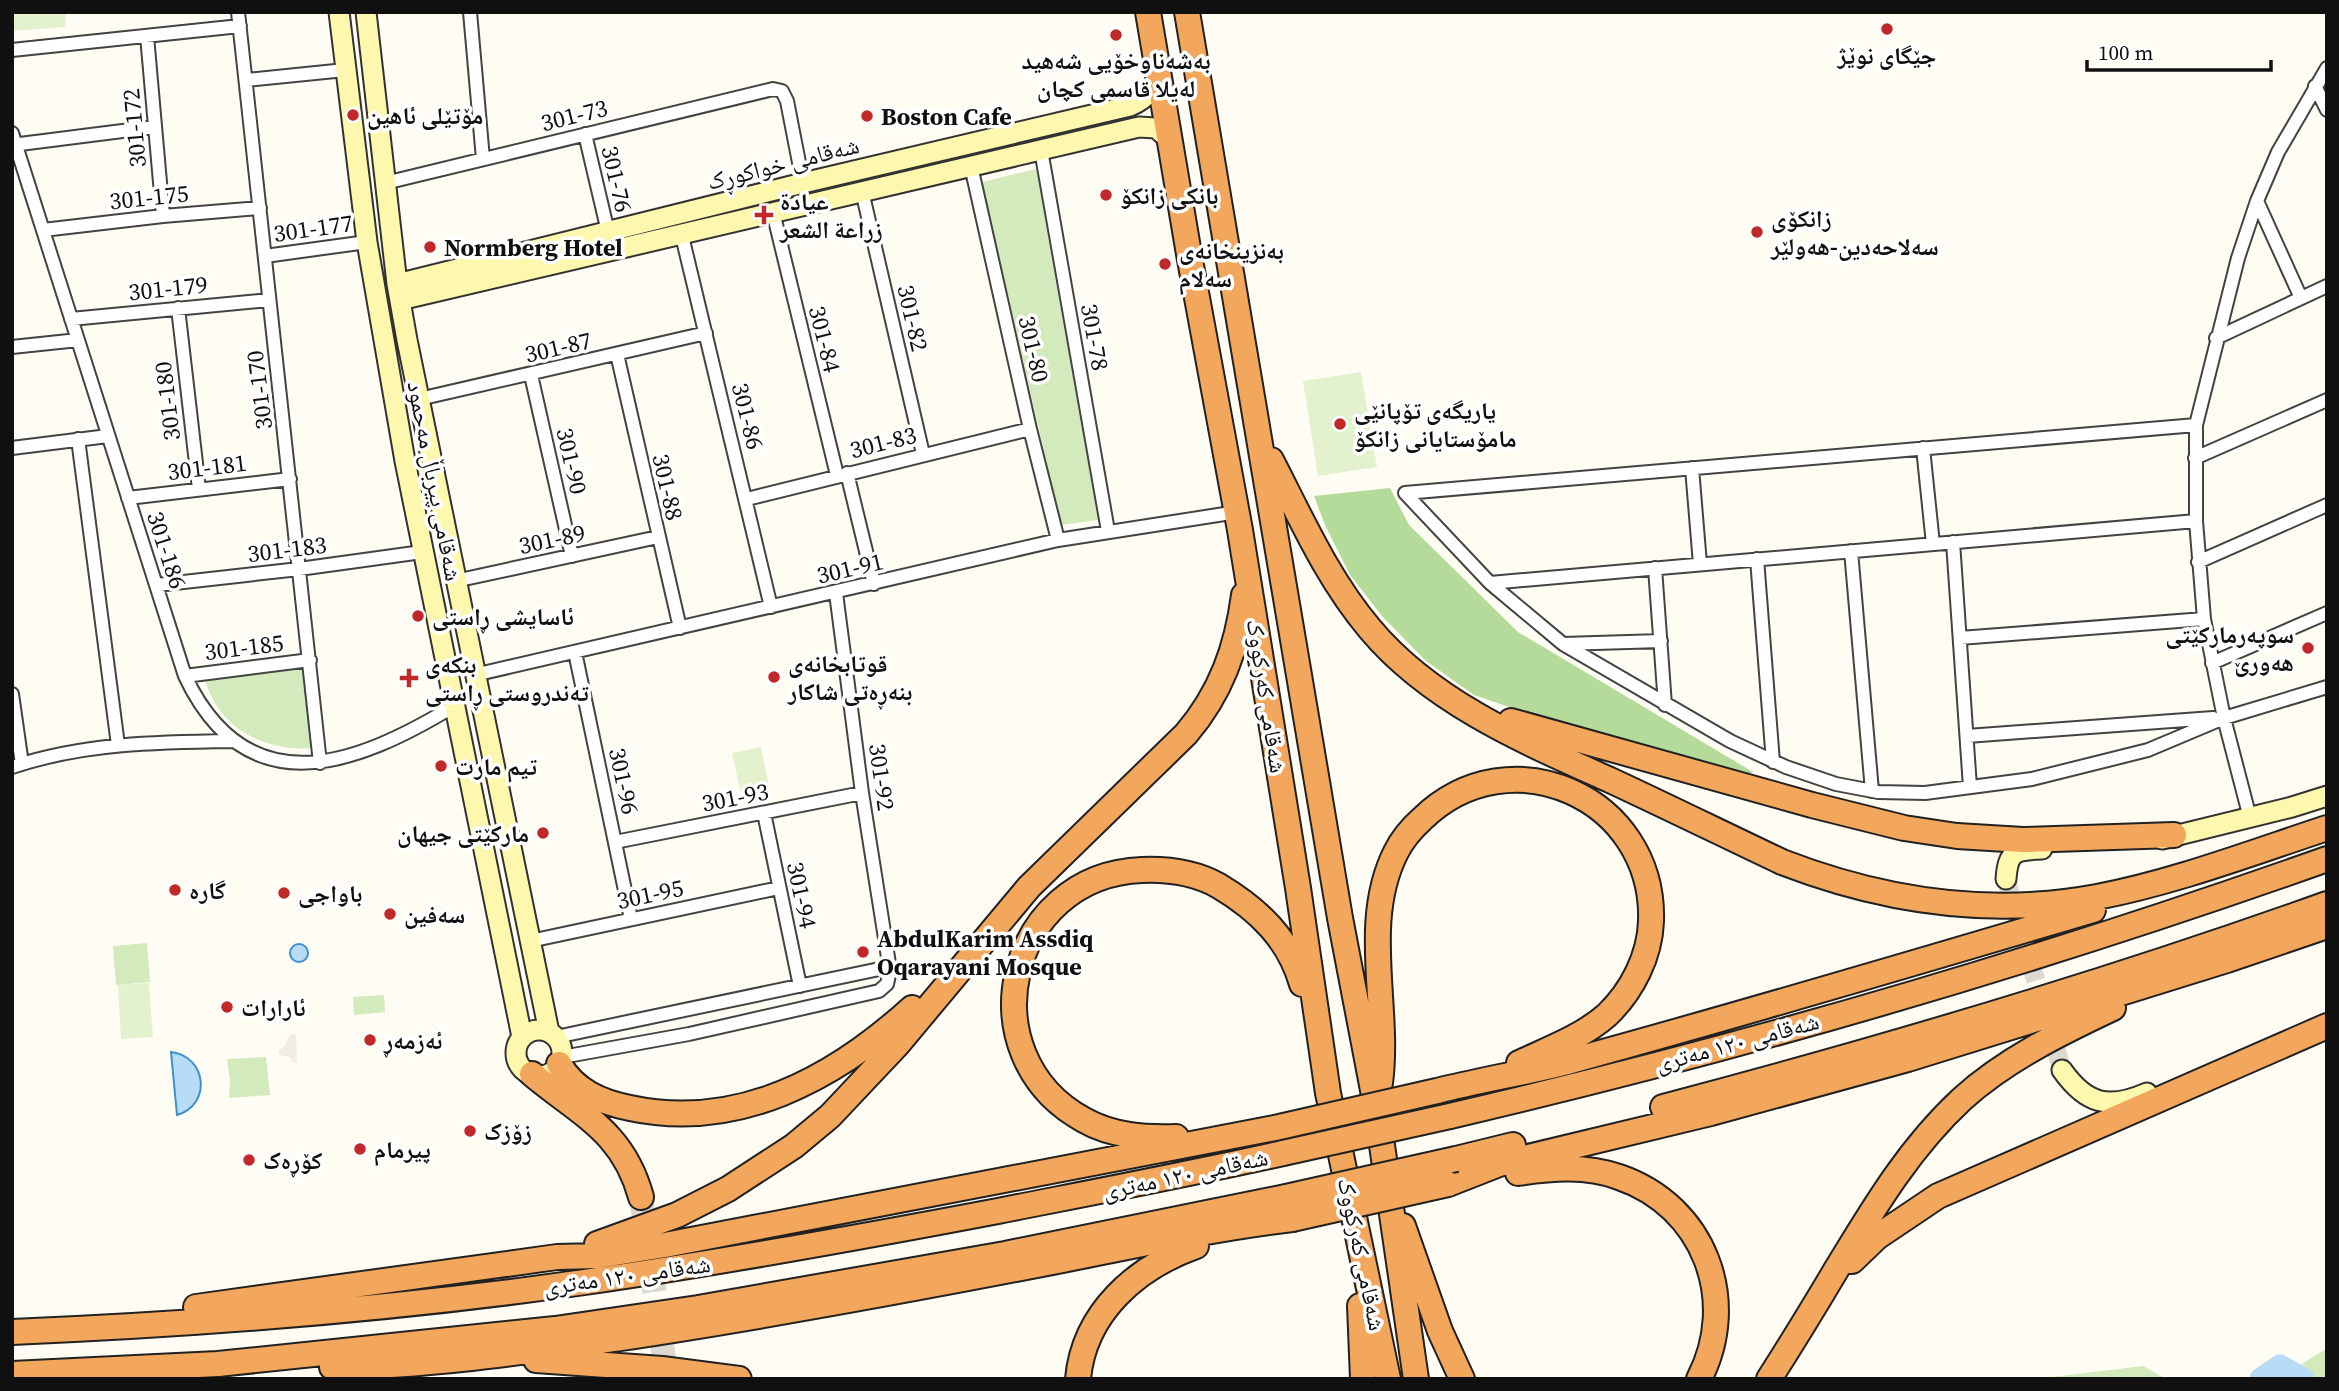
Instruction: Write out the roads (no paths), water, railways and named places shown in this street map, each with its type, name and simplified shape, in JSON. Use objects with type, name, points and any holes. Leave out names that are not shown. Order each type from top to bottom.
[{"type":"highway","name":"شەقامی کەرکووک","points":[[1148,12],[1247,570],[1328,1093],[1388,1379]]},
{"type":"highway","name":"شەقامی کەرکووک","points":[[1187,12],[1338,906],[1377,1111],[1416,1379]]},
{"type":"highway","points":[[1260,439],[1315,547],[1351,604],[1371,630],[1443,693],[1484,720],[1551,754],[1782,862],[1857,888],[1912,899],[1965,905],[2014,906],[2097,897],[2181,876],[2327,828]]},
{"type":"highway","points":[[560,1061],[574,1084],[589,1095],[618,1106],[642,1111],[695,1114],[733,1110],[761,1102],[825,1074],[858,1052],[928,994],[1030,887],[1169,751],[1203,714],[1231,657],[1242,611],[1247,570]]},
{"type":"highway","points":[[1443,693],[1527,726],[1904,828],[1971,837],[2034,839],[2174,835]]},
{"type":"highway","points":[[1377,1111],[1383,1065],[1379,914],[1383,886],[1397,851],[1415,826],[1432,810],[1466,788],[1507,780],[1560,787],[1577,793],[1609,815],[1624,831],[1638,854],[1644,867],[1651,907],[1651,930],[1646,950],[1631,985],[1606,1015],[1580,1034],[1485,1079]]},
{"type":"highway","points":[[15,1331],[557,1257],[597,1256],[1275,1128],[1485,1079],[1518,1075],[1799,997],[2182,883],[2327,835]]},
{"type":"highway","name":"شەقامی ١٢٠ مەتری","points":[[15,1331],[217,1321],[371,1308],[583,1282],[761,1255],[1196,1173],[1564,1089],[1863,1007],[2084,940],[2327,859]]},
{"type":"highway","points":[[1275,1128],[1229,1129],[1177,1137],[1129,1135],[1085,1121],[1052,1098],[1041,1086],[1023,1054],[1014,1018],[1015,980],[1018,965],[1035,929],[1062,900],[1096,880],[1136,870],[1175,871],[1195,876],[1235,896],[1269,924],[1296,962],[1313,1044],[1328,1093]]},
{"type":"highway","name":"شەقامی ١٢٠ مەتری","points":[[12,1374],[218,1364],[555,1329],[698,1308],[1289,1208],[1456,1159],[1661,1108],[1885,1046],[2179,954],[2327,904]]},
{"type":"highway","points":[[557,1257],[677,1215],[728,1189],[794,1146],[862,1084],[999,921]]},
{"type":"highway","points":[[1448,1184],[1499,1164],[1735,1106],[1908,1059],[2327,928]]},
{"type":"highway","points":[[1769,1379],[1893,1178],[1940,1121],[1964,1097],[1995,1074],[2061,1033],[2112,1009],[2156,991],[2293,945],[2327,928]]},
{"type":"highway","points":[[1808,1317],[1854,1258],[1877,1237],[1938,1196],[2327,1026]]},
{"type":"highway","points":[[532,1074],[601,1128],[618,1145],[631,1164],[641,1197]]},
{"type":"highway","points":[[218,1364],[294,1370],[497,1357],[717,1324],[962,1280],[1239,1225],[1289,1208],[1505,1174],[1570,1168],[1617,1176],[1659,1197],[1693,1231],[1713,1277],[1717,1302],[1712,1349],[1699,1379]]},
{"type":"highway","points":[[1387,1180],[1437,1322],[1462,1379]]},
{"type":"highway","points":[[1348,1187],[1356,1239],[1363,1379]]},
{"type":"highway","points":[[1078,1379],[1083,1349],[1098,1320],[1116,1295],[1142,1272],[1169,1256],[1289,1208]]},
{"type":"highway","points":[[497,1357],[662,1369],[739,1379]]},
{"type":"highway","points":[[112,1379],[151,1368]]},
{"type":"main road","name":"شەقامی پیرباڵ مەحمود","points":[[339,12],[368,242],[422,552],[522,1037],[516,1055],[522,1067],[532,1074]]},
{"type":"main road","name":"شەقامی پیرباڵ مەحمود","points":[[366,12],[398,292],[530,941],[553,1035],[561,1047],[560,1061]]},
{"type":"main road","name":"شەقامی خواکوڕک","points":[[424,287],[607,232],[1130,106],[1138,103],[1151,91],[1157,65]]},
{"type":"main road","name":"شەقامی خواکوڕک","points":[[398,292],[682,236],[773,212],[1147,126],[1156,128],[1170,140]]},
{"type":"main road","points":[[1971,837],[1992,851],[2006,879],[2010,858],[2023,849],[2129,845],[2250,818],[2327,796]]},
{"type":"main road","points":[[2062,1070],[2075,1087],[2091,1099],[2101,1102],[2126,1101],[2327,1013]]},
{"type":"main road","points":[[522,1037],[535,1030],[553,1035]]},
{"type":"main road","points":[[532,1074],[545,1075],[560,1061]]},
{"type":"street","name":"301-170","points":[[238,12],[320,763]]},
{"type":"street","points":[[470,12],[483,159]]},
{"type":"street","points":[[12,50],[240,26]]},
{"type":"street","name":"301-172","points":[[147,36],[163,216]]},
{"type":"street","points":[[2250,818],[2224,718],[2204,619],[2196,522],[2196,425],[2216,338],[2257,201],[2278,152],[2327,68]]},
{"type":"street","points":[[246,80],[345,70]]},
{"type":"street","points":[[2315,86],[2326,107]]},
{"type":"street","name":"301-73","points":[[385,183],[773,89],[782,91],[787,101],[803,183]]},
{"type":"street","points":[[13,141],[154,127]]},
{"type":"street","name":"301-76","points":[[585,134],[607,232]]},
{"type":"street","name":"301-186","points":[[13,141],[185,676],[205,714],[233,741],[250,751],[293,762],[320,763],[357,754],[388,742],[454,706]]},
{"type":"street","name":"301-78","points":[[1041,150],[1108,531]]},
{"type":"street","name":"301-80","points":[[971,166],[1030,429],[1058,540]]},
{"type":"street","name":"301-82","points":[[862,191],[923,454]]},
{"type":"street","points":[[2257,201],[2301,298]]},
{"type":"street","name":"301-175","points":[[43,230],[260,208]]},
{"type":"street","name":"301-84","points":[[773,212],[874,584]]},
{"type":"street","name":"301-86","points":[[682,236],[771,607]]},
{"type":"street","name":"301-177","points":[[265,256],[368,242]]},
{"type":"street","points":[[2216,338],[2327,286]]},
{"type":"street","name":"301-179","points":[[71,319],[269,300]]},
{"type":"street","name":"301-180","points":[[178,308],[199,489]]},
{"type":"street","name":"301-87","points":[[419,399],[706,333]]},
{"type":"street","points":[[12,347],[78,340]]},
{"type":"street","name":"301-88","points":[[617,354],[680,628]]},
{"type":"street","name":"301-90","points":[[531,375],[572,556]]},
{"type":"street","points":[[2195,458],[2327,400]]},
{"type":"street","points":[[2196,425],[1405,493],[1490,583],[1563,645],[1730,741],[1773,762],[1836,784],[1872,791],[1925,793],[2032,779],[2148,750],[2224,718],[2327,687]]},
{"type":"street","name":"301-83","points":[[747,499],[1030,429]]},
{"type":"street","points":[[12,448],[108,436]]},
{"type":"street","points":[[78,439],[118,745]]},
{"type":"street","points":[[1923,448],[1933,544]]},
{"type":"street","points":[[1692,468],[1700,564]]},
{"type":"street","name":"301-181","points":[[128,498],[290,479]]},
{"type":"street","points":[[2198,562],[2327,505]]},
{"type":"street","name":"301-91","points":[[474,674],[1058,540],[1237,512]]},
{"type":"street","points":[[1490,583],[2196,522]]},
{"type":"street","name":"301-89","points":[[455,581],[658,537]]},
{"type":"street","points":[[1953,542],[1970,787]]},
{"type":"street","points":[[1851,551],[1872,791]]},
{"type":"street","name":"301-183","points":[[157,585],[422,552]]},
{"type":"street","points":[[1757,559],[1773,762]]},
{"type":"street","points":[[1655,568],[1665,705]]},
{"type":"street","name":"301-92","points":[[836,593],[862,793],[889,967]]},
{"type":"street","points":[[2212,663],[2327,613]]},
{"type":"street","points":[[1960,638],[2204,619]]},
{"type":"street","points":[[1563,645],[1661,641]]},
{"type":"street","name":"301-96","points":[[575,652],[631,919]]},
{"type":"street","name":"301-185","points":[[185,676],[310,660]]},
{"type":"street","points":[[12,694],[17,766],[43,757],[118,745],[233,741]]},
{"type":"street","points":[[1967,736],[2224,718]]},
{"type":"street","name":"301-93","points":[[615,842],[862,793]]},
{"type":"street","name":"301-94","points":[[764,813],[800,986]]},
{"type":"street","name":"301-95","points":[[530,941],[779,888]]},
{"type":"street","points":[[553,1035],[889,967],[889,979],[879,991],[560,1061]]},
{"type":"water","points":[[295,944],[303,944],[308,953],[306,960],[295,962],[290,957],[290,949]]},
{"type":"water","points":[[171,1052],[183,1055],[192,1062],[201,1081],[196,1101],[188,1110],[177,1115]]},
{"type":"waterway","points":[[2261,1379],[2280,1366],[2303,1379]]},
{"type":"tunnel","points":[[2006,879],[2062,1070]]},
{"type":"tunnel","points":[[641,1197],[667,1379]]},
{"type":"place","name":"جێگای نوێژ","points":[[1887,29]]},
{"type":"place","name":"بەشەناوخۆیی شەهید لەیلا قاسمی کچان","points":[[1116,35]]},
{"type":"place","name":"مۆتێلی ئاهین","points":[[353,115]]},
{"type":"place","name":"Boston Cafe","points":[[867,116]]},
{"type":"place","name":"بانکی زانکۆ","points":[[1106,195]]},
{"type":"place","name":"عيادة زراعة الشعر","points":[[764,215]]},
{"type":"place","name":"زانکۆی سەلاحەدین-هەولێر","points":[[1757,232]]},
{"type":"place","name":"Normberg Hotel","points":[[430,247]]},
{"type":"place","name":"بەنزینخانەی سەلام","points":[[1165,264]]},
{"type":"place","name":"یاریگەی تۆپانێی مامۆستایانی زانکۆ","points":[[1340,424]]},
{"type":"place","name":"ئاسایشی ڕاستی","points":[[418,616]]},
{"type":"place","name":"سوپەرمارکێتی هەورێ","points":[[2308,648]]},
{"type":"place","name":"قوتابخانەی بنەڕەتی شاکار","points":[[774,677]]},
{"type":"place","name":"بنکەی تەندروستی ڕاستی","points":[[409,678]]},
{"type":"place","name":"تيم مارت","points":[[441,766]]},
{"type":"place","name":"مارکێتی جیهان","points":[[543,833]]},
{"type":"place","name":"گارە","points":[[175,890]]},
{"type":"place","name":"باواجی","points":[[284,893]]},
{"type":"place","name":"سەفین","points":[[390,914]]},
{"type":"place","name":"AbdulKarim Assdiq Oqarayani Mosque","points":[[863,952]]},
{"type":"place","name":"ئارارات","points":[[227,1007]]},
{"type":"place","name":"ئەزمەڕ","points":[[370,1040]]},
{"type":"place","name":"زۆزک","points":[[470,1131]]},
{"type":"place","name":"پیرمام","points":[[360,1149]]},
{"type":"place","name":"کۆڕەک","points":[[249,1160]]}]
